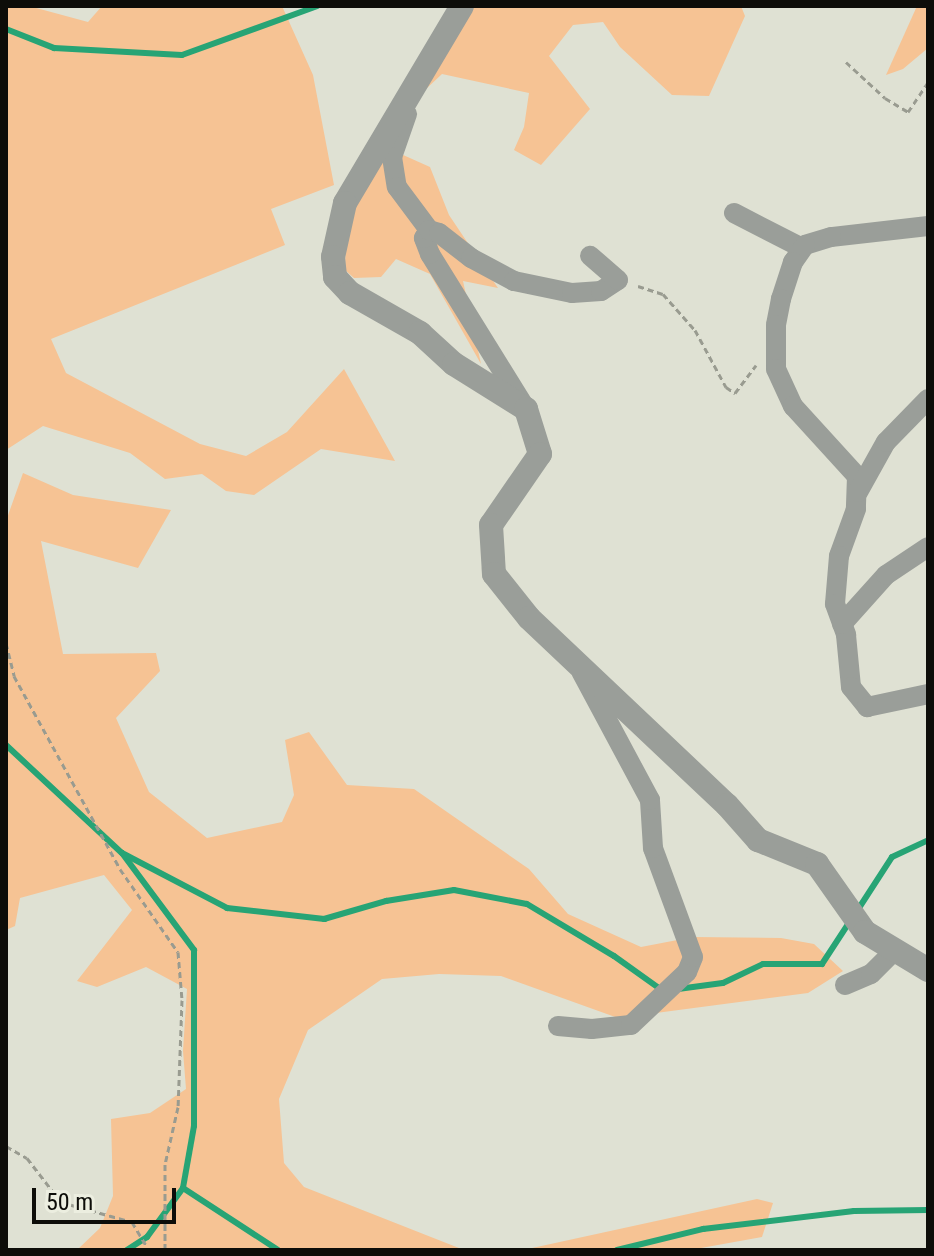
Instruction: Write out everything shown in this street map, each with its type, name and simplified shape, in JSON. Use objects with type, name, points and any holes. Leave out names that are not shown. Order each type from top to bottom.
[{"type":"street","points":[[462,6],[404,98],[345,203],[333,257],[335,277],[350,293],[420,333],[454,364],[526,409]]},
{"type":"street","points":[[404,98],[407,115],[392,157],[397,187],[429,230],[439,233],[471,258],[514,281],[539,289],[572,293],[601,291],[618,280],[590,256]]},
{"type":"street","points":[[734,213],[802,248]]},
{"type":"street","points":[[928,226],[831,237],[802,248],[793,262],[781,299],[776,347],[776,369],[793,406],[857,476],[856,509],[839,556],[835,604],[842,624],[851,687],[867,707],[928,694]]},
{"type":"street","points":[[429,230],[424,238],[430,254],[526,409],[540,454],[491,525],[494,574],[529,618],[727,805],[758,840],[817,864],[865,932],[928,970]]},
{"type":"street","points":[[856,496],[886,442],[928,399]]},
{"type":"street","points":[[842,624],[886,575],[928,547]]},
{"type":"street","points":[[558,1026],[592,1029],[631,1025],[687,972],[693,957],[653,848],[650,800],[576,663]]},
{"type":"street","points":[[845,985],[871,974],[895,950]]},
{"type":"path","points":[[846,62],[885,98],[908,112],[928,82]]},
{"type":"path","points":[[618,280],[663,294],[695,330],[726,387],[735,393],[776,347]]},
{"type":"path","points":[[6,643],[14,676],[120,869],[178,952],[182,1000],[178,1107],[165,1164],[165,1250]]},
{"type":"path","points":[[6,1146],[27,1158],[61,1202],[132,1222],[149,1250]]},
{"type":"shaded area","points":[[6,6],[29,6],[88,22],[102,6],[282,6],[313,75],[334,185],[271,209],[285,245],[51,339],[66,373],[200,444],[246,456],[287,432],[344,369],[395,461],[321,449],[254,495],[226,491],[202,474],[165,479],[130,453],[43,426],[6,450]]},
{"type":"shaded area","points":[[473,6],[741,6],[745,16],[709,96],[672,95],[620,47],[603,22],[573,25],[549,56],[590,109],[541,165],[514,150],[524,127],[529,93],[442,74],[426,89]]},
{"type":"shaded area","points":[[917,6],[928,6],[928,48],[903,69],[886,75]]},
{"type":"shaded area","points":[[383,146],[430,167],[449,215],[498,288],[463,281],[481,364],[430,274],[396,259],[381,277],[354,278],[345,270],[346,223]]},
{"type":"shaded area","points":[[23,473],[73,495],[171,510],[138,568],[41,541],[63,654],[156,653],[160,671],[116,718],[149,792],[207,838],[282,822],[294,795],[285,740],[309,732],[347,785],[414,789],[529,869],[568,914],[641,947],[693,937],[781,938],[814,944],[843,971],[808,993],[618,1018],[501,976],[439,974],[382,979],[308,1030],[279,1099],[284,1163],[304,1187],[464,1250],[77,1250],[100,1228],[113,1196],[111,1119],[150,1113],[186,1089],[183,1051],[187,989],[146,967],[97,987],[77,981],[132,910],[104,875],[20,898],[15,926],[6,930],[6,521]]},
{"type":"shaded area","points":[[757,1199],[773,1203],[762,1237],[690,1250],[523,1250]]},
{"type":"waterway","points":[[6,29],[54,48],[182,55],[317,6]]},
{"type":"waterway","points":[[6,745],[122,853],[194,950],[194,1126],[183,1188],[147,1237],[127,1250]]},
{"type":"waterway","points":[[857,911],[892,857],[928,840]]},
{"type":"waterway","points":[[122,853],[227,908],[324,919],[386,901],[454,890],[527,904],[614,956],[663,991]]},
{"type":"waterway","points":[[678,989],[723,983],[763,964],[822,964],[850,921]]},
{"type":"waterway","points":[[183,1188],[278,1250]]},
{"type":"waterway","points":[[617,1250],[703,1229],[854,1211],[928,1210]]}]
